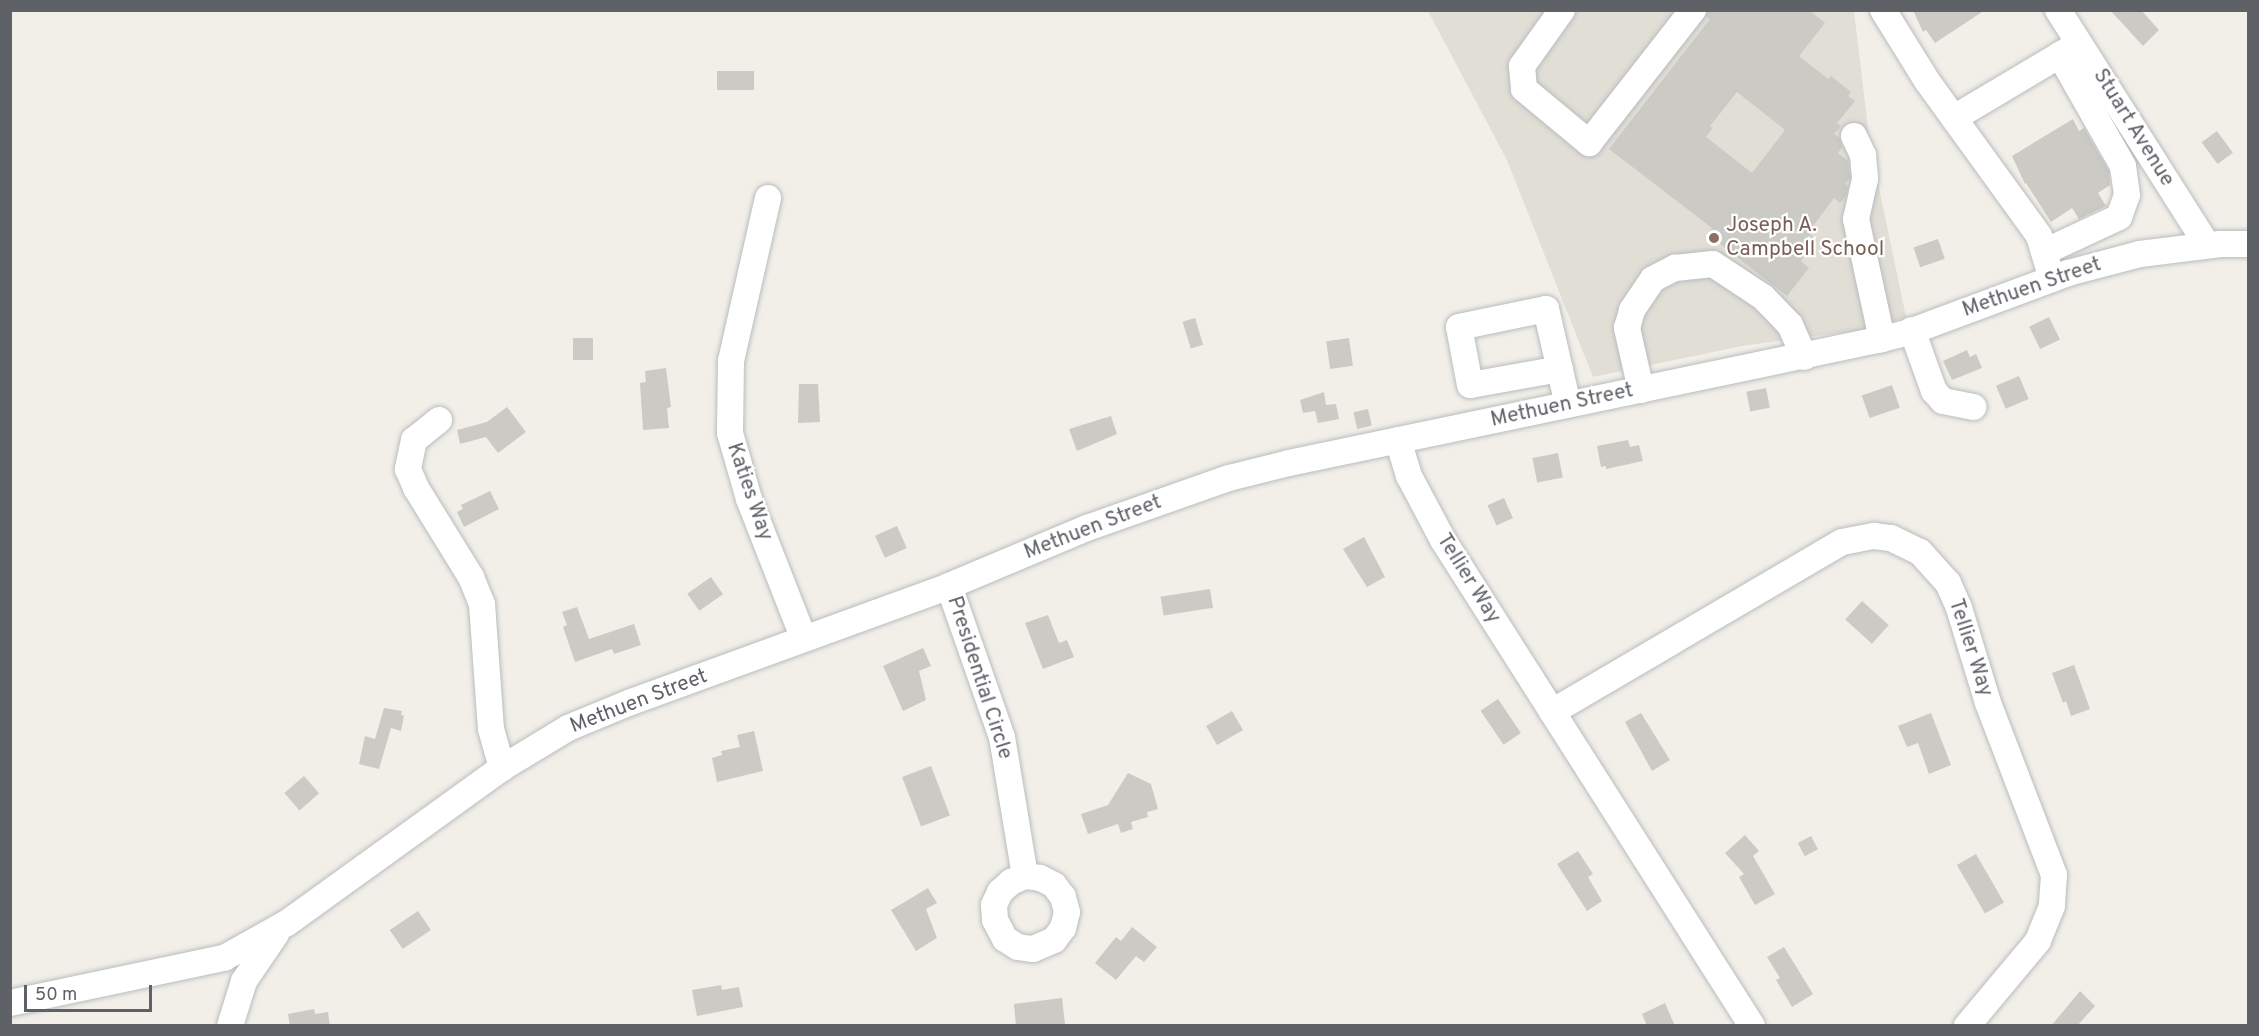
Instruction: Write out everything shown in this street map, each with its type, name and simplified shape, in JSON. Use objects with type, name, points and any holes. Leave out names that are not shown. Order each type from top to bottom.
[{"type":"street","points":[[1562,10],[1522,66],[1524,89],[1589,143],[1693,10]]},
{"type":"street","points":[[1883,10],[1927,81],[2039,236],[2052,279]]},
{"type":"street","name":"Stuart Avenue","points":[[2058,10],[2069,50],[2207,245]]},
{"type":"street","points":[[1954,118],[2069,50],[2123,166],[2127,195],[2119,217],[2044,252]]},
{"type":"street","points":[[1854,136],[1863,155],[1865,179],[1856,219],[1882,339]]},
{"type":"street","name":"Katies Way","points":[[768,198],[731,361],[730,434],[749,499],[804,639]]},
{"type":"street","name":"Methuen Street","points":[[10,1003],[225,958],[292,920],[502,768],[578,724],[949,586],[1088,528],[1228,478],[1398,440],[1882,339],[2052,279],[2139,254],[2207,245],[2248,244]]},
{"type":"street","points":[[1641,390],[1627,328],[1632,310],[1653,279],[1675,268],[1713,264],[1763,297],[1790,325],[1804,357]]},
{"type":"street","points":[[1912,330],[1934,391],[1943,401],[1973,407]]},
{"type":"street","points":[[1560,369],[1568,405]]},
{"type":"street","points":[[439,420],[414,440],[408,469],[416,488],[471,577],[482,604],[491,729],[502,768]]},
{"type":"street","name":"Tellier Way","points":[[1398,440],[1409,476],[1425,510],[1752,1026]]},
{"type":"street","name":"Tellier Way","points":[[1552,712],[1842,542],[1874,536],[1891,538],[1920,552],[1948,583],[1959,608],[1988,703],[2054,875],[2052,906],[2038,941],[1967,1026]]},
{"type":"street","name":"Presidential Circle","points":[[949,586],[1002,737],[1025,876]]},
{"type":"street","points":[[230,1026],[244,981],[271,940],[292,920]]},
{"type":"shaded area","name":"Joseph A. Campbell School","points":[[1428,11],[1854,11],[1870,145],[1906,317],[1867,329],[1742,346],[1593,377],[1507,160]]},
{"type":"building","points":[[1708,10],[1809,10],[1825,23],[1799,56],[1828,79],[1831,76],[1851,92],[1848,96],[1855,101],[1837,123],[1841,126],[1834,134],[1840,138],[1842,147],[1838,153],[1848,161],[1850,178],[1845,184],[1848,187],[1846,196],[1840,203],[1834,198],[1810,230],[1812,231],[1810,234],[1817,240],[1801,261],[1809,268],[1787,296],[1707,234],[1712,228],[1609,149],[1710,19],[1706,16]],"holes":[[[1737,92],[1785,130],[1752,173],[1706,137],[1713,128],[1710,126]]]},
{"type":"building","points":[[1913,10],[1985,10],[1935,43],[1926,30],[1923,32]]},
{"type":"building","points":[[2110,10],[2141,10],[2159,30],[2143,46]]},
{"type":"building","points":[[717,71],[754,71],[754,90],[717,90]]},
{"type":"building","points":[[2073,119],[2079,131],[2084,128],[2109,171],[2110,185],[2098,193],[2106,206],[2079,219],[2072,208],[2051,222],[2025,184],[2012,156]]},
{"type":"building","points":[[2217,131],[2233,153],[2217,164],[2202,142]]},
{"type":"building","points":[[1938,239],[1945,259],[1920,267],[1913,247]]},
{"type":"building","points":[[2049,317],[2060,339],[2040,349],[2029,327]]},
{"type":"building","points":[[1195,318],[1203,345],[1191,349],[1183,322]]},
{"type":"building","points":[[573,338],[593,338],[593,360],[573,360]]},
{"type":"building","points":[[1349,338],[1353,366],[1330,369],[1326,341]]},
{"type":"building","points":[[1967,350],[1970,357],[1976,354],[1982,368],[1952,380],[1943,361]]},
{"type":"building","points":[[666,368],[671,407],[667,408],[669,428],[643,430],[640,383],[646,382],[645,371]]},
{"type":"building","points":[[2019,376],[2029,399],[2006,409],[1996,386]]},
{"type":"building","points":[[799,384],[818,384],[820,422],[798,423]]},
{"type":"building","points":[[1892,385],[1900,408],[1870,418],[1862,395]]},
{"type":"building","points":[[1766,388],[1770,408],[1750,411],[1746,392]]},
{"type":"building","points":[[1324,392],[1326,405],[1336,404],[1339,419],[1318,423],[1315,411],[1303,413],[1300,400]]},
{"type":"building","points":[[507,407],[526,432],[498,453],[486,437],[460,444],[457,430],[487,422]]},
{"type":"building","points":[[1368,409],[1372,426],[1357,429],[1353,412]]},
{"type":"building","points":[[1111,416],[1117,434],[1077,451],[1069,429]]},
{"type":"building","points":[[1628,440],[1630,447],[1639,445],[1643,461],[1606,469],[1606,466],[1601,467],[1597,446]]},
{"type":"building","points":[[1558,453],[1563,478],[1537,483],[1532,458]]},
{"type":"building","points":[[490,491],[499,509],[464,527],[457,512],[463,509],[461,505]]},
{"type":"building","points":[[1504,498],[1513,518],[1497,525],[1488,505]]},
{"type":"building","points":[[897,526],[907,548],[885,558],[875,536]]},
{"type":"building","points":[[1364,537],[1385,577],[1367,587],[1343,549]]},
{"type":"building","points":[[711,577],[723,594],[699,611],[687,594]]},
{"type":"building","points":[[1210,589],[1213,608],[1164,616],[1161,597]]},
{"type":"building","points":[[1862,601],[1889,625],[1872,644],[1845,620]]},
{"type":"building","points":[[577,607],[589,639],[634,624],[641,645],[614,654],[612,649],[575,662],[563,627],[567,625],[562,612]]},
{"type":"building","points":[[1048,615],[1059,643],[1067,640],[1074,657],[1043,669],[1025,623]]},
{"type":"building","points":[[923,648],[931,666],[919,671],[926,700],[903,711],[883,666]]},
{"type":"building","points":[[2074,665],[2090,709],[2071,716],[2066,701],[2063,703],[2052,673]]},
{"type":"building","points":[[1498,699],[1521,733],[1504,745],[1481,711]]},
{"type":"building","points":[[384,708],[402,711],[401,715],[404,716],[401,731],[391,728],[379,769],[359,764],[365,736],[375,739]]},
{"type":"building","points":[[1232,711],[1243,730],[1217,745],[1206,726]]},
{"type":"building","points":[[1641,713],[1670,760],[1652,771],[1625,722]]},
{"type":"building","points":[[1931,713],[1951,765],[1929,774],[1918,743],[1907,747],[1898,726]]},
{"type":"building","points":[[754,731],[763,771],[717,782],[712,758],[722,755],[721,751],[740,747],[737,735]]},
{"type":"building","points":[[931,766],[950,815],[921,827],[902,777]]},
{"type":"building","points":[[1128,773],[1151,784],[1158,809],[1147,812],[1148,817],[1131,822],[1133,829],[1121,833],[1118,824],[1088,834],[1081,814],[1108,805]]},
{"type":"building","points":[[304,776],[319,793],[299,810],[284,793]]},
{"type":"building","points":[[1745,835],[1759,851],[1753,856],[1775,894],[1755,905],[1739,877],[1744,874],[1725,853]]},
{"type":"building","points":[[1811,836],[1818,849],[1805,856],[1798,843]]},
{"type":"building","points":[[1578,851],[1593,874],[1588,877],[1602,901],[1587,911],[1557,864]]},
{"type":"building","points":[[1976,854],[2004,902],[1985,913],[1957,865]]},
{"type":"building","points":[[928,888],[937,903],[926,909],[937,938],[916,951],[891,910]]},
{"type":"building","points":[[418,911],[431,930],[403,949],[390,930]]},
{"type":"building","points":[[1132,927],[1157,947],[1144,962],[1136,956],[1116,980],[1095,963],[1116,937],[1121,941]]},
{"type":"building","points":[[1784,947],[1813,994],[1792,1007],[1776,980],[1780,978],[1767,957]]},
{"type":"building","points":[[721,985],[722,990],[739,987],[743,1007],[697,1016],[692,990]]},
{"type":"building","points":[[2080,991],[2095,1006],[2077,1026],[2051,1026]]},
{"type":"building","points":[[1062,998],[1065,1024],[1016,1026],[1014,1004]]},
{"type":"building","points":[[1665,1003],[1675,1026],[1647,1026],[1642,1014]]},
{"type":"building","points":[[314,1009],[315,1014],[328,1012],[330,1026],[290,1026],[288,1014]]},
{"type":"place","name":"Joseph A. Campbell School","points":[[1714,238]]}]
